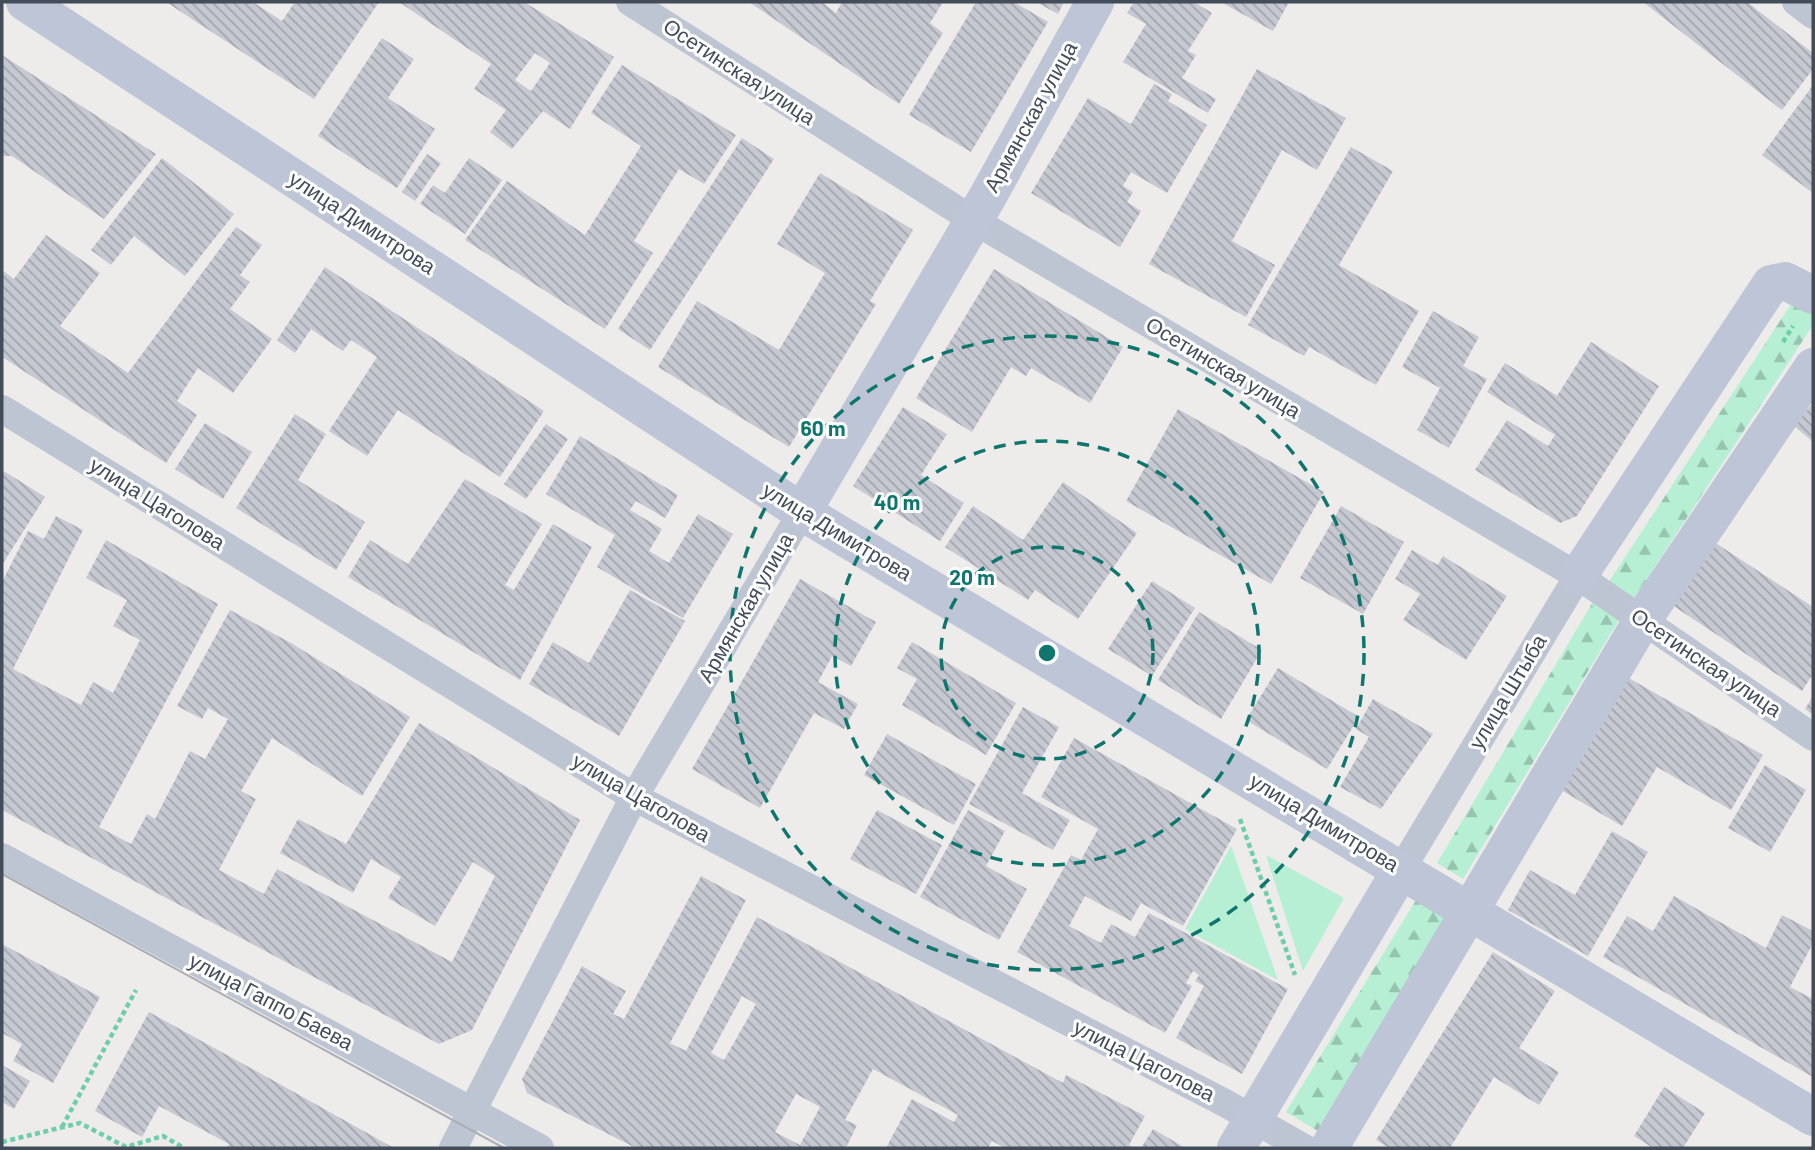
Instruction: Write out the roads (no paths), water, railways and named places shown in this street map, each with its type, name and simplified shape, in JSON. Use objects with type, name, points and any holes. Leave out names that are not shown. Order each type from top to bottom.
[{"type":"main road","name":"улица Димитрова","points":[[25,2],[802,512],[1813,1117]]},
{"type":"main road","name":"Армянская улица","points":[[802,512],[973,220],[1095,2]]},
{"type":"main road","name":"улица Штыба","points":[[1578,576],[1771,284],[1785,281],[1813,295]]},
{"type":"main road","points":[[1329,1148],[1643,619],[1813,367]]},
{"type":"main road","name":"улица Штыба","points":[[1245,1134],[1401,870]]},
{"type":"street","name":"Осетинская улица","points":[[630,2],[973,220],[1578,576],[1813,737]]},
{"type":"street","points":[[1796,2],[1813,15]]},
{"type":"street","name":"улица Цаголова","points":[[2,409],[634,797],[1245,1134],[1304,1148]]},
{"type":"street","name":"Армянская улица","points":[[453,1148],[634,797],[802,512]]},
{"type":"street","name":"улица Штыба","points":[[1401,870],[1578,576]]},
{"type":"street","name":"улица Гаппо Баева","points":[[2,857],[540,1148]]},
{"type":"tram line","points":[[2,874],[504,1148]]}]
